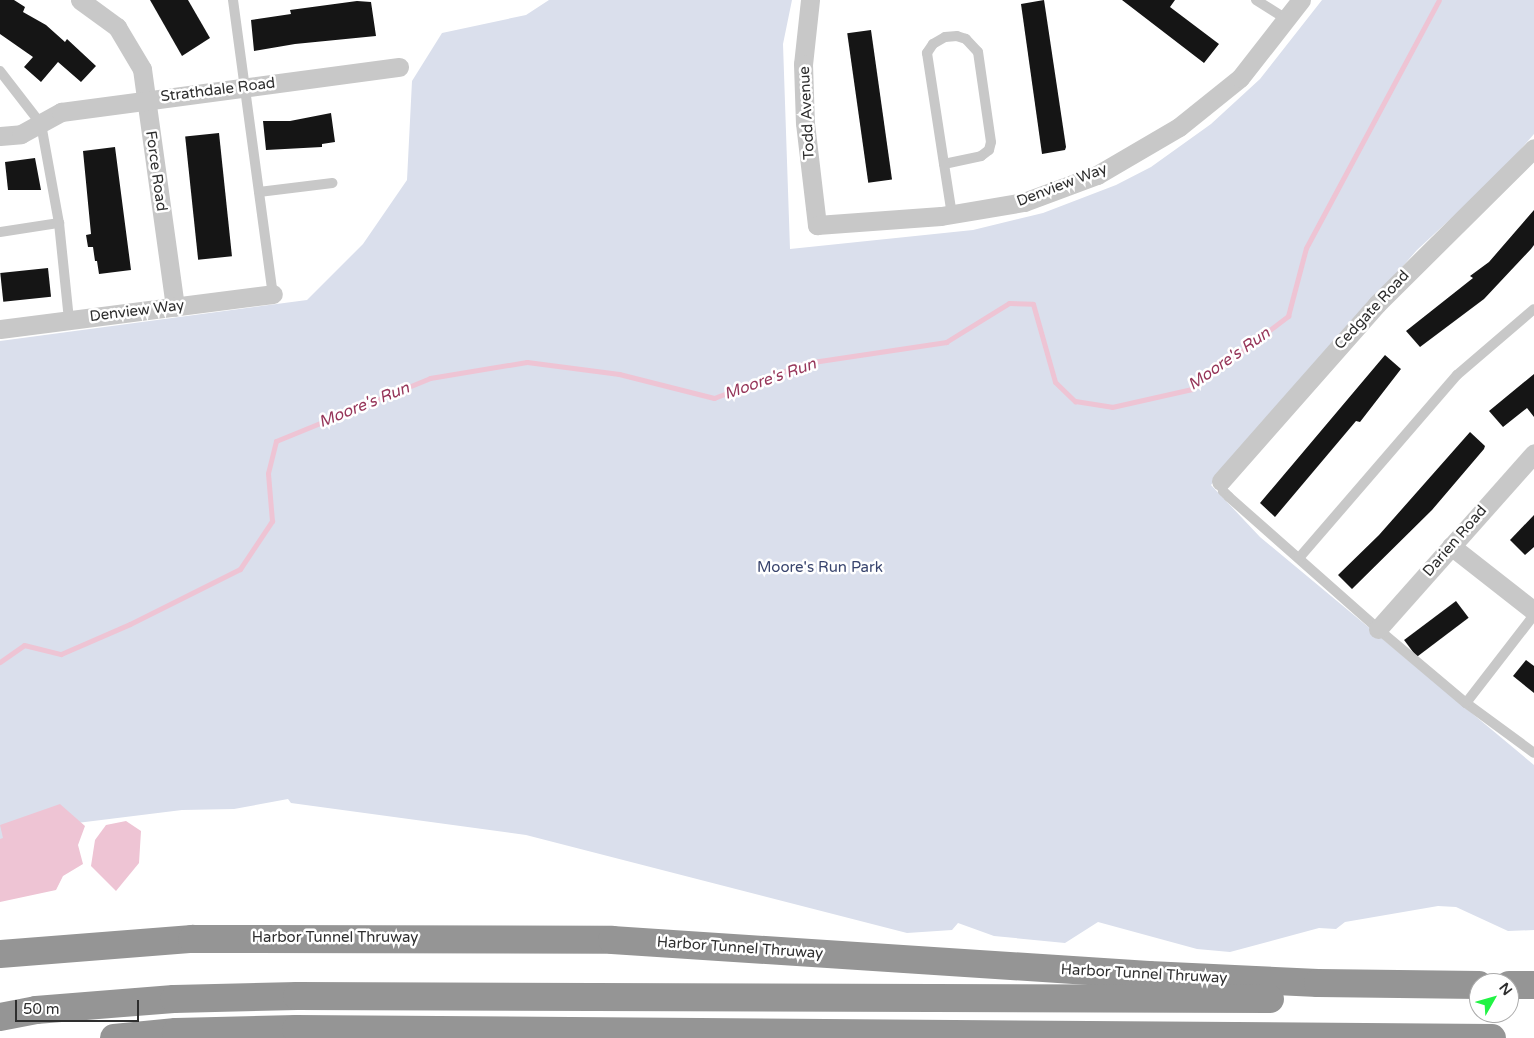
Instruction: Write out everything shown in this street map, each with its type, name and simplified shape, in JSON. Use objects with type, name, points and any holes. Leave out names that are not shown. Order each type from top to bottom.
[{"type":"highway","name":"Harbor Tunnel Thruway","points":[[0,954],[192,939],[612,940],[1149,976],[1318,983],[1469,985]]},
{"type":"highway","points":[[1519,985],[1534,985]]},
{"type":"highway","points":[[0,1017],[36,1010],[174,999],[297,996],[1469,1001]]},
{"type":"highway","points":[[1519,1001],[1534,1002]]},
{"type":"highway","points":[[114,1038],[176,1032],[296,1029],[1492,1038]]},
{"type":"street","name":"Force Road","points":[[80,0],[117,27],[130,45],[142,69],[175,306]]},
{"type":"street","name":"Todd Avenue","points":[[810,0],[803,74],[805,123],[817,225]]},
{"type":"street","name":"Denview Way","points":[[817,225],[952,214],[1024,202],[1096,175],[1179,127],[1240,78],[1302,0]]},
{"type":"street","name":"Strathdale Road","points":[[0,136],[22,134],[61,112],[399,67]]},
{"type":"street","name":"Cedgate Road","points":[[1221,481],[1377,304],[1533,152]]},
{"type":"street","name":"Denview Way","points":[[0,329],[273,294]]},
{"type":"street","name":"Darien Road","points":[[1378,629],[1534,454]]},
{"type":"street","points":[[1451,546],[1534,611]]},
{"type":"lane","points":[[233,0],[273,294]]},
{"type":"lane","points":[[1256,0],[1288,20]]},
{"type":"lane","points":[[944,164],[981,156],[989,150],[991,142],[978,52],[966,39],[957,36],[945,37],[934,44],[927,53],[944,164],[952,214]]},
{"type":"lane","points":[[0,71],[41,124],[59,223],[69,320]]},
{"type":"lane","points":[[259,192],[332,184]]},
{"type":"lane","points":[[0,232],[59,223]]},
{"type":"lane","points":[[1299,558],[1456,375],[1534,309]]},
{"type":"lane","points":[[1221,481],[1223,491],[1229,497],[1378,629],[1466,703],[1534,753]]},
{"type":"lane","points":[[1466,703],[1534,615]]},
{"type":"green space","name":"Moore's Run Park","points":[[549,0],[792,0],[783,44],[790,249],[973,230],[1043,213],[1116,185],[1151,167],[1211,124],[1260,79],[1322,0],[1534,0],[1534,134],[1501,172],[1417,250],[1211,485],[1260,537],[1534,765],[1534,930],[1508,931],[1456,907],[1438,906],[1345,922],[1336,929],[1319,928],[1230,952],[1197,949],[1098,922],[1065,943],[994,936],[958,923],[952,930],[907,933],[526,835],[291,803],[288,799],[234,809],[182,810],[77,823],[0,840],[0,341],[307,300],[363,244],[407,180],[412,81],[442,33],[526,15]]},
{"type":"shaded area","points":[[60,804],[85,826],[78,845],[83,864],[63,876],[56,890],[0,902],[0,839],[3,838],[0,825]]},
{"type":"shaded area","points":[[126,821],[141,831],[139,863],[116,891],[91,866],[95,840],[106,825]]},
{"type":"building","points":[[0,0],[14,0],[25,7],[23,12],[46,25],[65,42],[67,39],[96,66],[81,82],[58,62],[41,82],[24,67],[33,57],[0,34]]},
{"type":"building","points":[[150,0],[188,0],[210,38],[182,56]]},
{"type":"building","points":[[1044,0],[1066,147],[1065,150],[1042,154],[1021,4]]},
{"type":"building","points":[[1122,0],[1175,0],[1170,7],[1219,44],[1204,63]]},
{"type":"building","points":[[357,1],[371,2],[376,36],[295,44],[254,51],[251,20],[291,14],[290,10]]},
{"type":"building","points":[[871,30],[892,180],[868,183],[847,33]]},
{"type":"building","points":[[331,113],[335,142],[322,144],[322,147],[266,150],[263,121],[290,121]]},
{"type":"building","points":[[219,133],[232,256],[198,260],[185,137]]},
{"type":"building","points":[[115,147],[131,270],[99,274],[93,247],[88,247],[86,235],[91,234],[83,151]]},
{"type":"building","points":[[35,158],[41,190],[8,190],[5,162]]},
{"type":"building","points":[[1534,210],[1534,245],[1531,249],[1484,299],[1420,347],[1406,331],[1473,278],[1470,276],[1489,262]]},
{"type":"building","points":[[48,268],[51,297],[3,302],[0,273]]},
{"type":"building","points":[[1385,355],[1401,369],[1360,422],[1356,421],[1275,517],[1260,503]]},
{"type":"building","points":[[1534,374],[1534,417],[1527,408],[1503,427],[1489,411]]},
{"type":"building","points":[[1470,432],[1485,446],[1484,449],[1432,510],[1352,589],[1338,575],[1379,535]]},
{"type":"building","points":[[1534,515],[1534,547],[1525,555],[1510,540]]},
{"type":"building","points":[[1456,601],[1469,618],[1417,657],[1404,640]]},
{"type":"building","points":[[1526,660],[1534,666],[1534,693],[1513,676]]},
{"type":"waterway","name":"Moore's Run","points":[[0,662],[24,645],[61,654],[130,624],[240,569],[272,521],[268,473],[276,441],[430,378],[527,362],[619,374],[714,398],[806,363],[946,342],[1009,303],[1033,304],[1055,382],[1075,401],[1112,407],[1192,389],[1288,316],[1306,248],[1439,0]]}]
